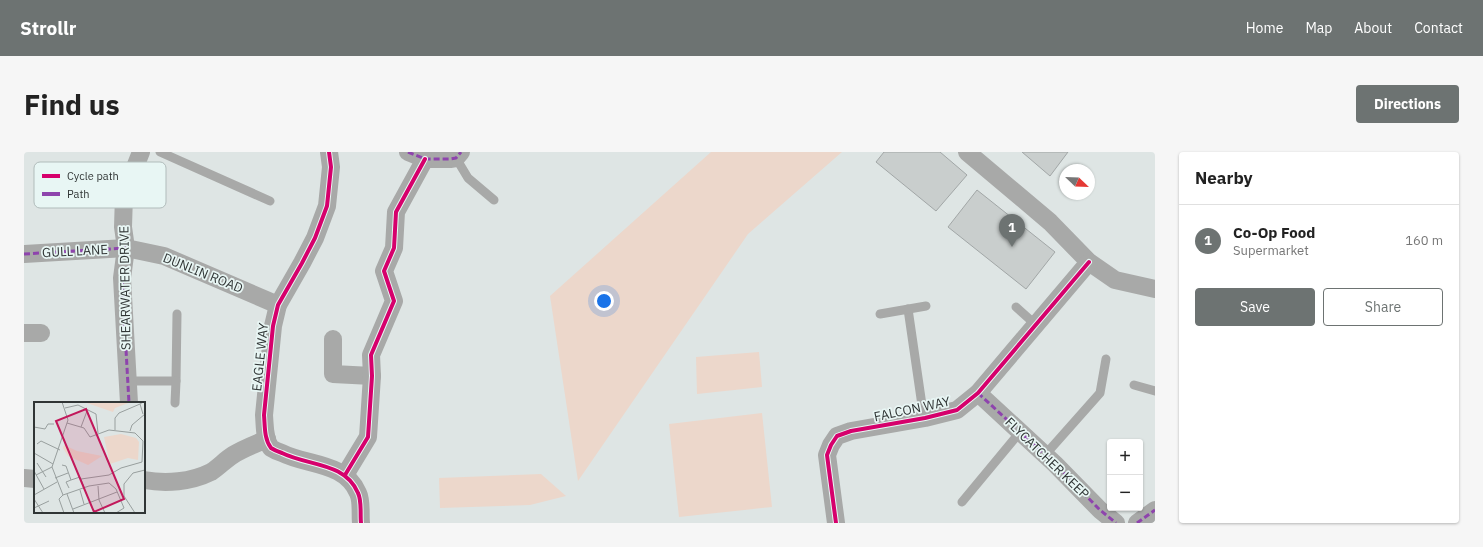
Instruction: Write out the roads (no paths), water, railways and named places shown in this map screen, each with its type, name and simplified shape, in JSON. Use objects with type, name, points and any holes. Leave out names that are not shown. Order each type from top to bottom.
[{"type":"street","name":"SHEARWATER DRIVE","points":[[137,162],[141,152]]},
{"type":"street","name":"EAGLE WAY","points":[[267,439],[264,415],[272,326],[278,305],[315,238],[327,206],[331,167],[330,152]]},
{"type":"street","points":[[408,152],[425,159],[450,159],[458,155]]},
{"type":"street","points":[[967,152],[1050,222],[1089,262],[1115,280],[1155,289]]},
{"type":"street","points":[[345,475],[368,437],[372,376],[371,355],[394,301],[384,271],[394,248],[396,212],[425,159]]},
{"type":"street","name":"SHEARWATER DRIVE","points":[[124,208],[123,227],[126,248],[122,278],[129,402]]},
{"type":"street","name":"GULL LANE","points":[[24,254],[126,248]]},
{"type":"street","name":"DUNLIN ROAD","points":[[126,248],[164,256],[278,305]]},
{"type":"street","name":"FALCON WAY","points":[[836,523],[827,455],[831,444],[837,436],[851,431],[924,418],[957,410],[978,393],[1089,262]]},
{"type":"street","points":[[333,339],[333,374],[372,376]]},
{"type":"street","name":"FLYCATCHER KEEP","points":[[978,393],[1045,455],[1100,510],[1116,523]]},
{"type":"street","points":[[145,480],[167,483],[200,476],[216,468],[232,456],[267,439],[272,448],[287,456],[337,470],[345,475],[359,494],[361,523]]},
{"type":"street","points":[[24,478],[34,479]]},
{"type":"street","points":[[1138,523],[1155,510]]},
{"type":"lane","points":[[160,152],[270,201]]},
{"type":"lane","points":[[458,155],[468,178],[494,200]]},
{"type":"lane","points":[[880,314],[926,306]]},
{"type":"lane","points":[[1016,307],[1036,325]]},
{"type":"lane","points":[[908,310],[924,418]]},
{"type":"lane","points":[[175,403],[177,314]]},
{"type":"lane","points":[[1045,455],[1100,393],[1106,359]]},
{"type":"lane","points":[[128,381],[176,381]]},
{"type":"lane","points":[[1134,385],[1155,391]]},
{"type":"lane","points":[[962,502],[1020,432]]},
{"type":"place","name":"Co-Op Food","points":[[1012,247]]}]
